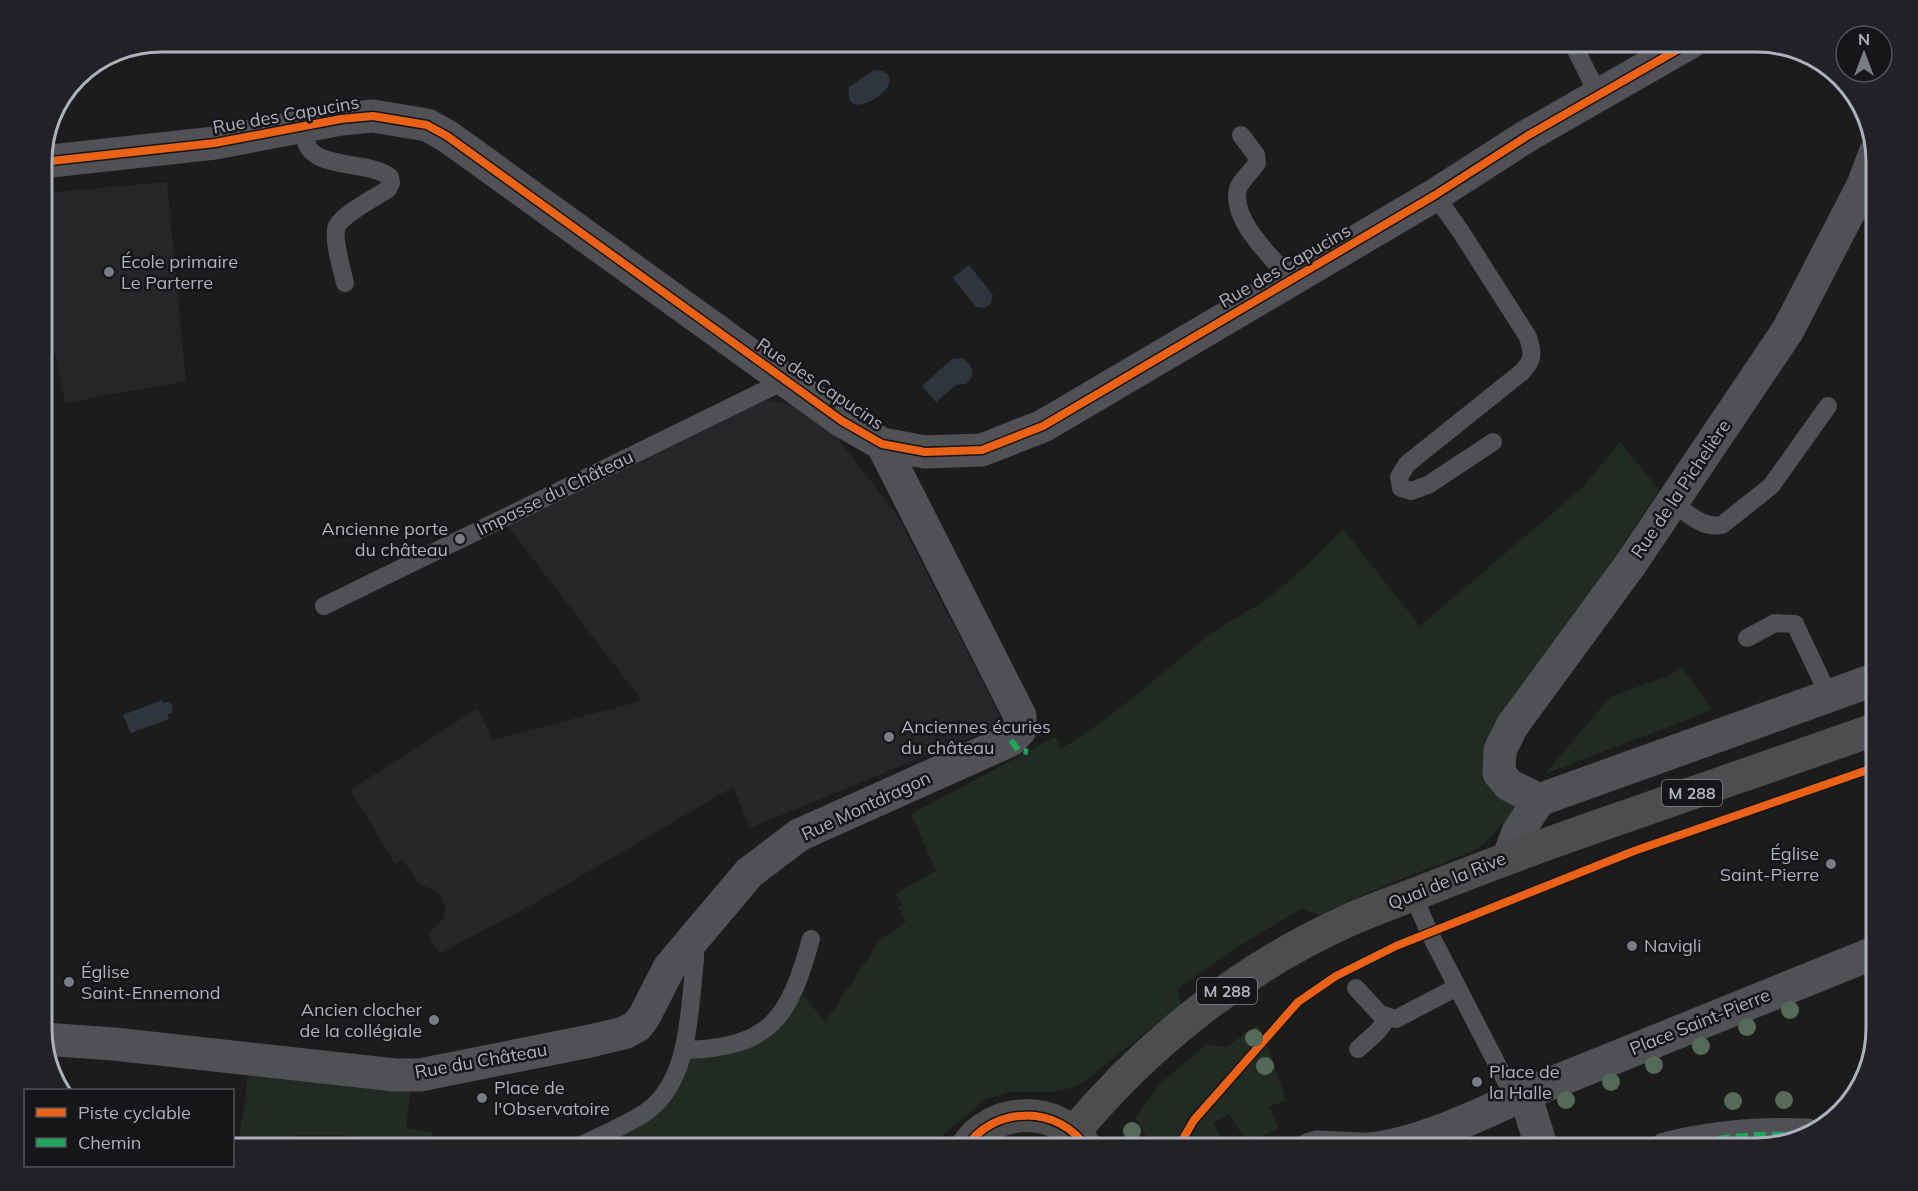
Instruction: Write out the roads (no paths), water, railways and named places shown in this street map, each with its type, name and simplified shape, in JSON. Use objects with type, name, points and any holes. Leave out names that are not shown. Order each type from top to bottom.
[{"type":"main road","name":"Quai de la Rive","points":[[1083,1138],[1122,1077],[1147,1053],[1219,996],[1262,968],[1346,922],[1509,856],[1866,733]]},
{"type":"main road","name":"M 288","points":[[972,1138],[988,1124],[1010,1116],[1033,1115],[1055,1120],[1077,1138]]},
{"type":"street","name":"Rue des Capucins","points":[[53,161],[215,143],[373,116],[427,125],[447,136],[842,421],[882,444],[925,452],[982,450],[1044,426],[1435,195],[1527,136],[1674,52]]},
{"type":"street","name":"Rue de la Pichelière","points":[[1539,800],[1509,785],[1499,772],[1500,750],[1512,726],[1630,565],[1788,330],[1865,180]]},
{"type":"street","name":"Rue Montdragon","points":[[691,942],[749,873],[799,835],[1011,740],[1020,730],[1020,716],[882,444]]},
{"type":"street","points":[[1509,856],[1518,832],[1539,800],[1866,683]]},
{"type":"street","name":"Rue du Château","points":[[53,1040],[114,1044],[384,1073],[420,1074],[624,1033],[637,1026],[644,1017],[669,968],[691,942]]},
{"type":"street","name":"Place Saint-Pierre","points":[[1520,1096],[1866,956]]},
{"type":"street","points":[[1406,1138],[1472,1118],[1520,1096],[1537,1138]]},
{"type":"street","points":[[1729,1138],[1787,1134]]},
{"type":"lane","points":[[1577,52],[1599,96]]},
{"type":"lane","points":[[303,127],[307,146],[314,154],[324,159],[376,169],[390,177],[391,183],[388,189],[346,216],[337,226],[336,237],[345,283]]},
{"type":"lane","points":[[1241,135],[1256,155],[1257,163],[1238,186],[1236,202],[1241,219],[1291,280]]},
{"type":"lane","points":[[1435,195],[1528,337],[1533,352],[1530,364],[1522,372],[1407,464],[1398,477],[1401,488],[1411,491],[1428,485],[1493,442]]},
{"type":"lane","name":"Impasse du Château","points":[[324,606],[786,380]]},
{"type":"lane","points":[[1671,502],[1705,525],[1714,527],[1722,525],[1771,486],[1828,406]]},
{"type":"lane","points":[[1747,638],[1775,623],[1795,624],[1829,696]]},
{"type":"lane","points":[[1413,895],[1457,987],[1520,1096]]},
{"type":"lane","points":[[684,1050],[736,1045],[760,1033],[783,1012],[797,987],[811,939]]},
{"type":"lane","points":[[595,1138],[648,1111],[665,1095],[677,1072],[684,1050],[695,960],[694,946],[691,942]]},
{"type":"lane","points":[[1356,988],[1380,1014],[1396,1019],[1404,1017],[1457,987]]},
{"type":"lane","points":[[1358,1049],[1377,1032],[1388,1018]]},
{"type":"place","name":"École primaire Le Parterre","points":[[109,272]]},
{"type":"place","name":"Ancienne porte du château","points":[[460,539]]},
{"type":"place","name":"Anciennes écuries du château","points":[[889,737]]},
{"type":"place","name":"Église Saint-Pierre","points":[[1831,864]]},
{"type":"place","name":"Navigli","points":[[1632,946]]},
{"type":"place","name":"Église Saint-Ennemond","points":[[69,982]]},
{"type":"place","name":"Ancien clocher de la collégiale","points":[[434,1020]]},
{"type":"place","name":"Place de la Halle","points":[[1477,1082]]},
{"type":"place","name":"Place de l'Observatoire","points":[[482,1098]]}]
